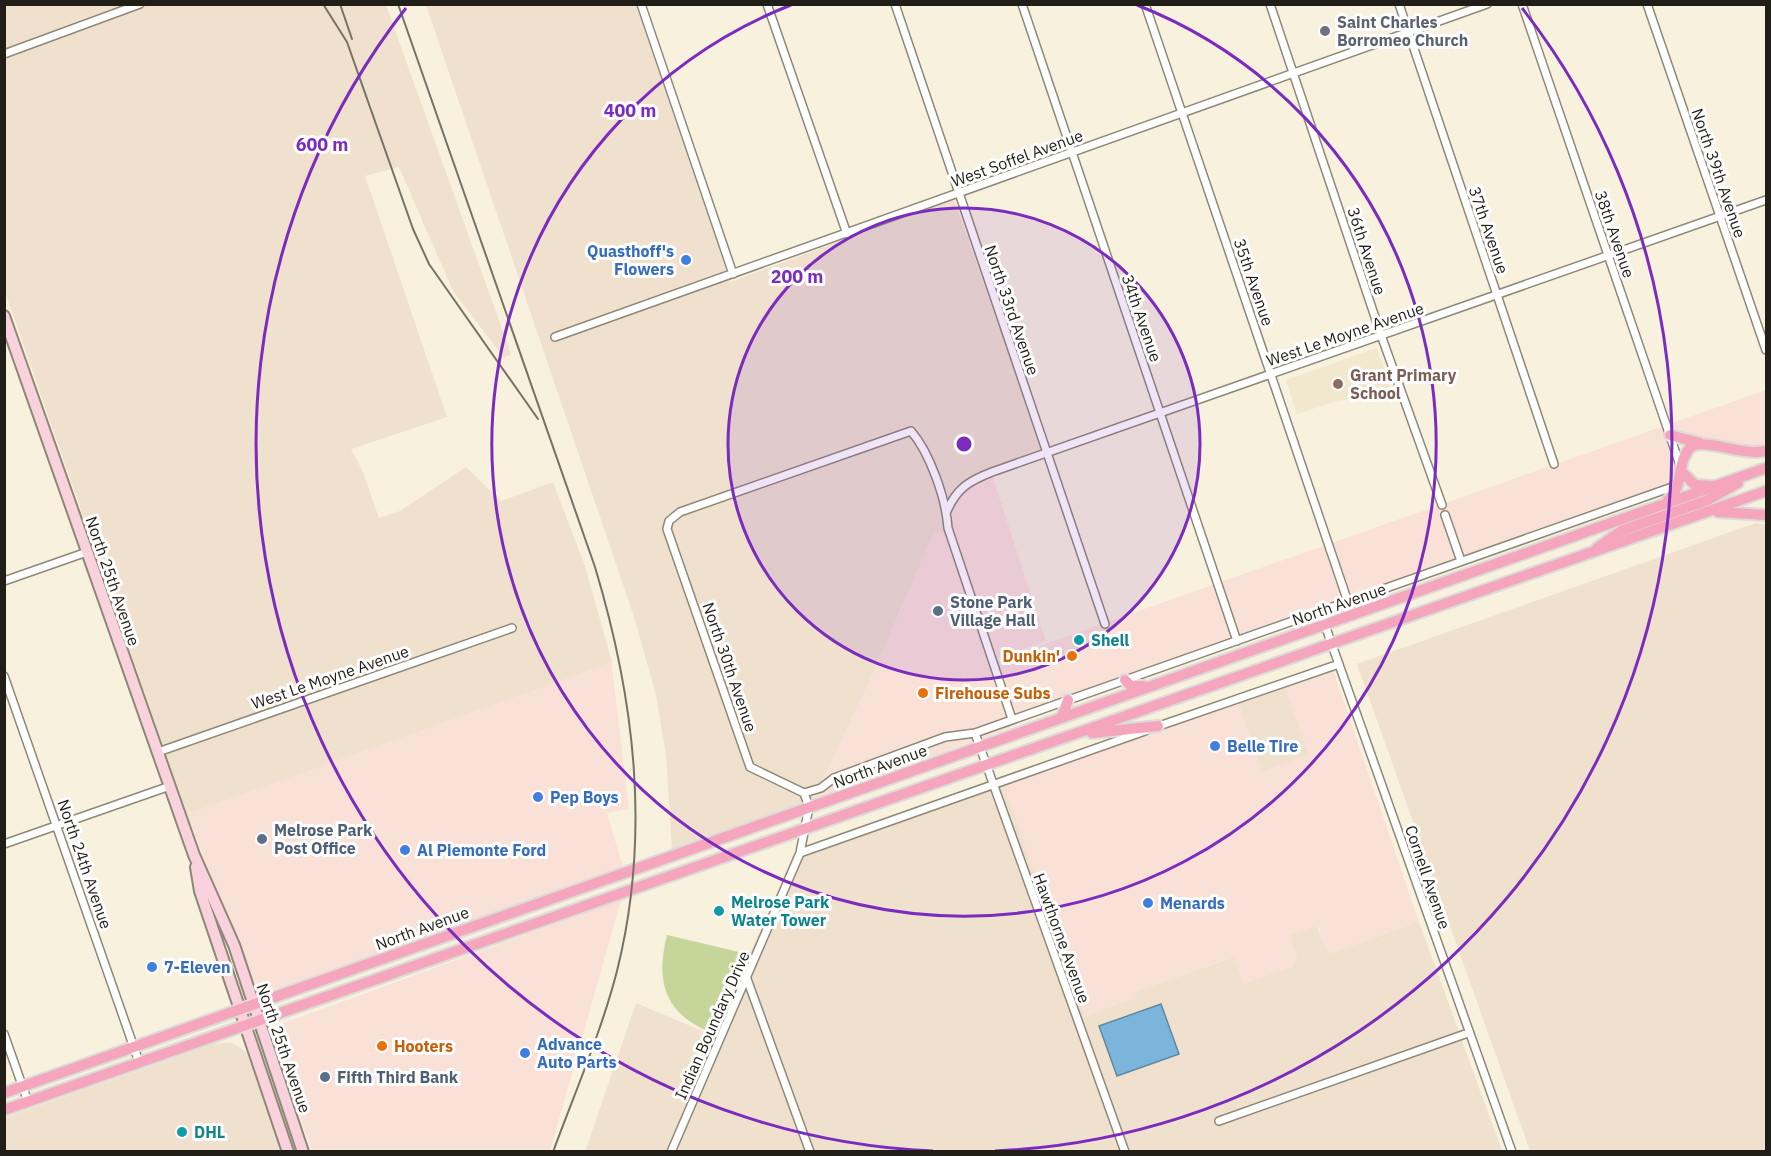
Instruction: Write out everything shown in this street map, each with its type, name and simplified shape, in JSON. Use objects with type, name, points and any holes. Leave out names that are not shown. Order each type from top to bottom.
[{"type":"main road","name":"North 25th Avenue","points":[[5,318],[194,855],[216,900],[259,1020],[303,1152]]},
{"type":"main road","points":[[1670,435],[1741,452],[1767,451]]},
{"type":"main road","points":[[1662,505],[1671,498],[1683,479],[1683,457],[1686,451],[1697,444],[1706,445]]},
{"type":"main road","points":[[1592,552],[1621,531],[1708,500],[1762,469]]},
{"type":"main road","name":"North Avenue","points":[[4,1093],[1762,469]]},
{"type":"main road","points":[[1683,479],[1695,485],[1717,485]]},
{"type":"main road","name":"North Avenue","points":[[4,1110],[1767,491]]},
{"type":"main road","points":[[1706,512],[1731,511],[1767,515]]},
{"type":"main road","points":[[1123,676],[1131,686],[1149,686]]},
{"type":"main road","points":[[1062,717],[1068,700]]},
{"type":"main road","points":[[1065,738],[1158,726]]},
{"type":"main road","name":"North 25th Avenue","points":[[194,855],[200,891],[288,1152]]},
{"type":"main road","points":[[424,943],[431,961]]},
{"type":"main road","points":[[359,966],[366,983]]},
{"type":"street","points":[[4,54],[140,4]]},
{"type":"street","points":[[641,4],[733,274]]},
{"type":"street","points":[[767,4],[847,234]]},
{"type":"street","name":"North 33rd Avenue","points":[[895,4],[1105,624]]},
{"type":"street","name":"34th Avenue","points":[[1022,4],[1237,641]]},
{"type":"street","name":"35th Avenue","points":[[1145,4],[1348,602]]},
{"type":"street","name":"36th Avenue","points":[[1270,4],[1381,335],[1442,505]]},
{"type":"street","name":"37th Avenue","points":[[1399,4],[1554,464]]},
{"type":"street","name":"West Soffel Avenue","points":[[555,337],[1487,4]]},
{"type":"street","name":"38th Avenue","points":[[1522,4],[1670,435],[1683,479]]},
{"type":"street","name":"North 39th Avenue","points":[[1647,4],[1767,350]]},
{"type":"street","name":"West Le Moyne Avenue","points":[[947,511],[953,496],[967,482],[1767,200]]},
{"type":"street","name":"North 30th Avenue","points":[[804,793],[750,767],[667,529],[669,521],[680,512],[911,431],[922,443],[947,511]]},
{"type":"street","name":"North Avenue","points":[[804,793],[820,788],[843,775],[945,737],[975,733],[1068,700],[1123,676],[1237,641],[1348,602],[1683,479]]},
{"type":"street","points":[[947,511],[948,528],[1012,719]]},
{"type":"street","points":[[1445,515],[1461,561]]},
{"type":"street","points":[[4,581],[87,552]]},
{"type":"street","name":"Cornell Avenue","points":[[1320,611],[1512,1152]]},
{"type":"street","name":"West Le Moyne Avenue","points":[[158,752],[512,628]]},
{"type":"street","points":[[800,853],[1339,664]]},
{"type":"street","name":"North 24th Avenue","points":[[4,676],[139,1062]]},
{"type":"street","name":"Hawthorne Avenue","points":[[975,733],[1125,1152]]},
{"type":"street","points":[[4,844],[170,786]]},
{"type":"street","points":[[804,793],[809,807]]},
{"type":"street","name":"Indian Boundary Drive","points":[[671,1152],[800,853],[809,807]]},
{"type":"street","points":[[747,979],[810,1152]]},
{"type":"street","points":[[1219,1121],[1468,1033]]},
{"type":"street","points":[[4,1034],[28,1102]]},
{"type":"shaded area","points":[[4,5],[386,5],[511,354],[504,358],[453,291],[399,167],[365,176],[447,417],[351,449],[363,472],[379,518],[400,511],[466,467],[501,501],[553,482],[585,566],[612,662],[187,814],[5,292]]},
{"type":"shaded area","points":[[426,5],[636,5],[730,282],[954,199],[1042,449],[965,478],[945,531],[933,535],[866,689],[819,786],[822,796],[672,850],[666,755],[656,695],[634,617]]},
{"type":"shaded area","name":"Grant Primary School","points":[[1377,348],[1390,387],[1297,414],[1286,380]]},
{"type":"shaded area","points":[[1766,390],[1766,451],[1670,436],[1682,472],[1679,485],[1012,719],[994,662]]},
{"type":"shaded area","points":[[990,469],[1046,641],[988,662],[1010,728],[822,796],[819,786],[866,689],[933,535],[945,531],[965,478]]},
{"type":"shaded area","points":[[1756,523],[1766,525],[1766,1151],[1530,1151],[1357,664]]},
{"type":"shaded area","points":[[611,659],[629,809],[607,813],[623,867],[281,988],[263,989],[249,977],[187,814]]},
{"type":"shaded area","points":[[1333,670],[1419,922],[1331,953],[1327,951],[1318,926],[1293,966],[1243,984],[1233,957],[1134,992],[1136,998],[1085,1016],[1004,785],[1238,702],[1262,772],[1309,755],[1285,686]]},
{"type":"shaded area","points":[[1285,686],[1309,755],[1262,772],[1238,702]]},
{"type":"shaded area","points":[[1004,785],[1085,1016],[1136,998],[1134,992],[1234,957],[1243,984],[1293,966],[1297,957],[1290,935],[1317,926],[1327,951],[1331,953],[1419,922],[1502,1151],[585,1152],[636,1003],[714,1036],[794,853]]},
{"type":"shaded area","points":[[621,900],[550,1151],[312,1151],[274,1041],[284,1023]]},
{"type":"shaded area","points":[[230,1042],[244,1050],[248,1056],[283,1151],[5,1151],[4,1118],[214,1044]]},
{"type":"green space","points":[[667,935],[739,952],[742,959],[712,1033],[683,1016],[667,995],[662,968]]},
{"type":"water","points":[[1161,1004],[1179,1054],[1117,1076],[1099,1026]]},
{"type":"railway","points":[[323,4],[347,42],[413,229],[429,264],[538,419]]},
{"type":"railway","points":[[340,4],[352,39]]},
{"type":"railway","points":[[398,4],[595,567],[609,617],[629,717],[636,818],[634,869],[627,920],[617,971],[603,1017],[553,1152]]},
{"type":"place","name":"Saint Charles Borromeo Church","points":[[1325,31]]},
{"type":"place","name":"Quasthoff's Flowers","points":[[686,260]]},
{"type":"place","name":"Grant Primary School","points":[[1338,384]]},
{"type":"place","name":"Stone Park Village Hall","points":[[938,611]]},
{"type":"place","name":"Shell","points":[[1079,640]]},
{"type":"place","name":"Dunkin'","points":[[1072,656]]},
{"type":"place","name":"Firehouse Subs","points":[[923,693]]},
{"type":"place","name":"Belle Tire","points":[[1215,746]]},
{"type":"place","name":"Pep Boys","points":[[538,797]]},
{"type":"place","name":"Melrose Park Post Office","points":[[262,839]]},
{"type":"place","name":"Al Piemonte Ford","points":[[405,850]]},
{"type":"place","name":"Menards","points":[[1148,903]]},
{"type":"place","name":"Melrose Park Water Tower","points":[[719,911]]},
{"type":"place","name":"7-Eleven","points":[[152,967]]},
{"type":"place","name":"Hooters","points":[[382,1046]]},
{"type":"place","name":"Advance Auto Parts","points":[[525,1053]]},
{"type":"place","name":"Fifth Third Bank","points":[[325,1077]]},
{"type":"place","name":"DHL","points":[[182,1132]]}]
